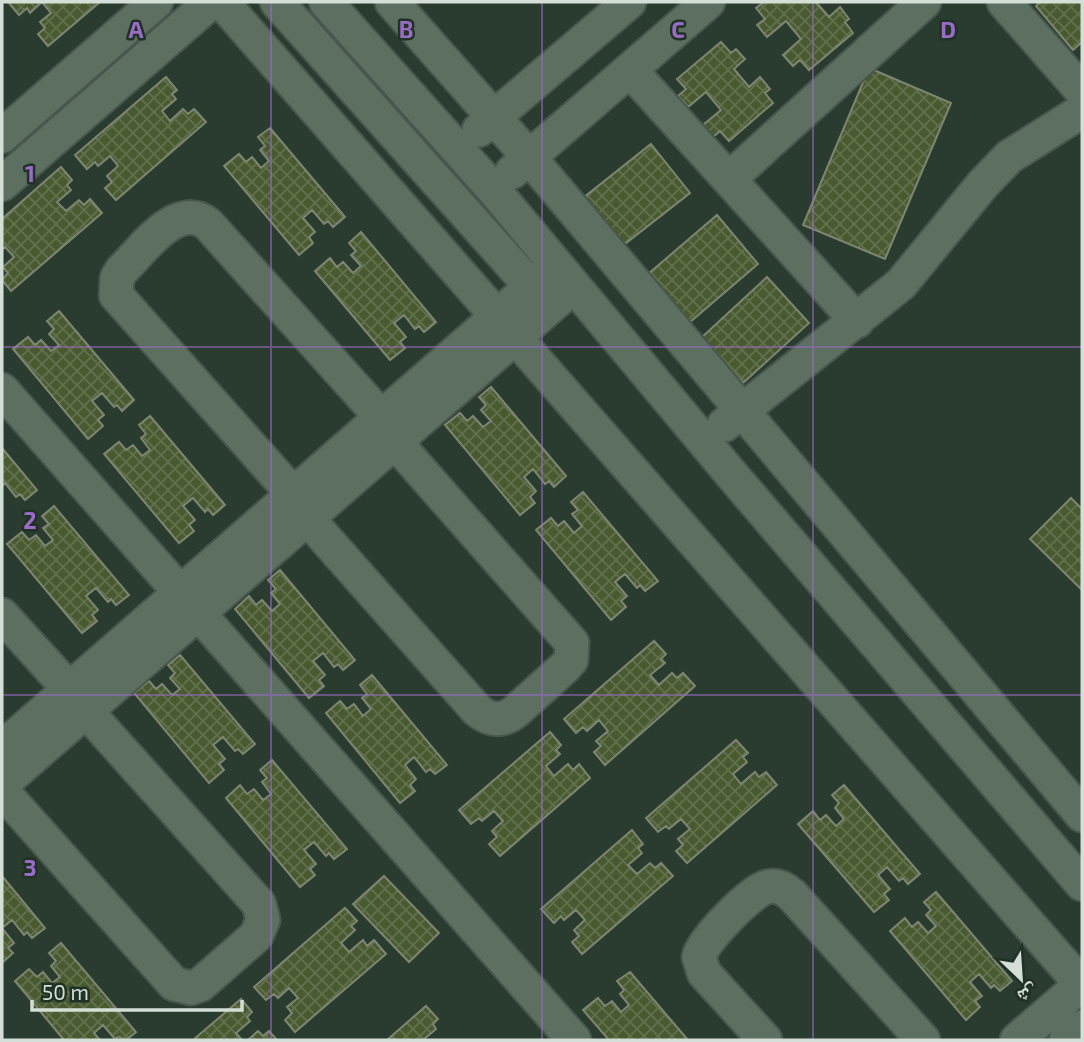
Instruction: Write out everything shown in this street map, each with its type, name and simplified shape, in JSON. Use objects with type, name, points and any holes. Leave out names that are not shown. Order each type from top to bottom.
[{"type":"street","points":[[2,136],[156,2]]},
{"type":"street","points":[[2,184],[211,2]]},
{"type":"street","points":[[222,2],[1082,984],[1017,1040]]},
{"type":"street","points":[[276,2],[465,213],[553,287],[704,442],[1082,884]]},
{"type":"street","points":[[326,2],[493,189],[553,287]]},
{"type":"street","points":[[392,2],[529,157],[1082,815]]},
{"type":"street","points":[[429,173],[629,2]]},
{"type":"street","points":[[465,213],[708,2]]},
{"type":"street","points":[[729,179],[924,2]]},
{"type":"street","points":[[1004,2],[1082,90]]},
{"type":"street","points":[[630,70],[857,321]]},
{"type":"street","points":[[704,442],[857,321],[911,274],[995,170],[1024,146],[1082,111]]},
{"type":"street","points":[[184,216],[193,216],[208,224],[389,430],[572,643],[571,660],[509,717],[492,719],[477,710],[116,295],[117,278],[169,225],[184,216]]},
{"type":"street","points":[[2,784],[78,701],[553,287]]},
{"type":"street","points":[[2,390],[574,1040]]},
{"type":"street","points":[[732,475],[768,444]]},
{"type":"street","points":[[2,615],[259,904],[263,920],[256,936],[200,985],[191,988],[174,985],[2,791]]},
{"type":"street","points":[[2,748],[78,701]]},
{"type":"street","points":[[765,1040],[704,973],[699,957],[706,941],[754,895],[768,886],[777,886],[792,895],[923,1040]]},
{"type":"street","points":[[1066,1040],[1082,1027]]},
{"type":"building","points":[[8,2],[42,2],[30,13],[27,8],[19,15]]},
{"type":"building","points":[[42,2],[100,2],[48,46],[38,34],[45,28],[40,22],[51,13]]},
{"type":"building","points":[[764,2],[816,2],[829,17],[840,7],[849,19],[845,22],[853,33],[809,70],[800,60],[793,66],[783,55],[801,39],[786,21],[767,37],[757,25],[765,19],[756,8]]},
{"type":"building","points":[[1040,2],[1082,2],[1082,42],[1073,50],[1036,6]]},
{"type":"building","points":[[721,42],[731,53],[736,49],[745,59],[734,69],[749,87],[760,77],[770,89],[765,93],[773,103],[729,141],[720,131],[713,137],[703,125],[721,110],[706,92],[688,107],[678,96],[686,89],[677,79]]},
{"type":"building","points":[[869,68],[951,103],[885,259],[803,225]]},
{"type":"building","points":[[166,77],[177,90],[172,94],[176,99],[162,111],[170,121],[183,109],[188,114],[194,109],[206,122],[116,200],[105,188],[112,182],[107,176],[118,166],[110,156],[98,166],[95,162],[87,169],[75,155]]},
{"type":"building","points":[[270,128],[345,217],[333,227],[328,221],[324,224],[312,210],[303,218],[315,232],[309,237],[313,243],[299,255],[224,166],[239,154],[246,162],[252,157],[261,168],[269,161],[260,150],[265,146],[258,137]]},
{"type":"building","points":[[651,144],[690,193],[621,247],[583,198]]},
{"type":"building","points":[[61,167],[72,180],[67,185],[71,190],[57,202],[66,211],[79,200],[84,205],[90,199],[102,213],[11,291],[2,280],[8,273],[3,267],[14,257],[5,247],[2,250],[2,219]]},
{"type":"building","points":[[717,215],[758,264],[690,322],[648,274]]},
{"type":"building","points":[[361,232],[436,322],[424,332],[419,326],[415,329],[404,315],[394,323],[406,337],[400,342],[405,348],[390,360],[315,271],[330,258],[337,267],[343,262],[353,273],[361,266],[351,255],[356,251],[349,243]]},
{"type":"building","points":[[767,277],[809,323],[743,383],[701,338]]},
{"type":"building","points":[[59,311],[134,400],[122,411],[117,405],[114,407],[102,393],[92,401],[104,415],[98,420],[103,426],[88,439],[13,349],[28,337],[35,345],[41,340],[51,351],[59,345],[49,334],[54,329],[47,321]]},
{"type":"building","points":[[491,387],[566,476],[554,487],[549,481],[545,484],[533,469],[524,477],[536,491],[530,497],[535,503],[520,515],[445,425],[460,413],[467,421],[473,416],[483,427],[491,421],[481,410],[486,405],[479,397]]},
{"type":"building","points":[[150,416],[225,505],[213,515],[208,509],[205,512],[193,498],[183,506],[195,520],[189,525],[194,531],[179,543],[104,454],[119,442],[126,450],[133,445],[142,456],[150,450],[141,438],[146,434],[139,425]]},
{"type":"building","points":[[2,448],[37,490],[25,500],[20,494],[16,497],[5,483],[2,486]]},
{"type":"building","points":[[583,492],[658,581],[645,591],[640,585],[637,588],[625,574],[615,582],[627,596],[621,601],[626,607],[611,620],[536,530],[551,518],[558,526],[564,521],[574,533],[582,526],[572,514],[578,510],[571,502]]},
{"type":"building","points":[[1071,498],[1082,509],[1082,590],[1030,539]]},
{"type":"building","points":[[54,506],[129,595],[116,605],[111,599],[108,602],[96,588],[86,596],[98,610],[92,615],[97,621],[82,633],[7,544],[22,532],[29,540],[36,535],[45,546],[53,540],[43,528],[49,524],[42,516]]},
{"type":"building","points":[[280,570],[355,660],[343,670],[338,664],[334,667],[323,653],[313,661],[325,675],[319,680],[324,686],[309,698],[235,609],[249,596],[256,605],[262,600],[272,611],[280,604],[271,593],[276,589],[268,580]]},
{"type":"building","points":[[654,641],[666,654],[661,659],[665,663],[650,675],[659,685],[672,673],[677,678],[683,673],[695,686],[605,765],[594,752],[601,746],[596,741],[608,731],[599,720],[587,731],[583,727],[576,733],[564,719]]},
{"type":"building","points":[[180,655],[255,744],[243,754],[238,749],[235,751],[223,737],[213,745],[225,759],[219,764],[224,770],[209,783],[134,693],[149,681],[156,689],[162,684],[172,695],[180,689],[170,678],[175,673],[168,665]]},
{"type":"building","points":[[372,675],[447,765],[435,774],[430,769],[426,772],[414,757],[405,765],[416,779],[410,785],[415,791],[400,803],[326,713],[340,701],[347,709],[354,704],[363,716],[371,709],[362,698],[367,694],[360,685]]},
{"type":"building","points":[[550,732],[561,745],[556,750],[560,754],[546,766],[554,776],[568,764],[573,770],[579,764],[590,778],[500,856],[489,844],[497,837],[492,831],[503,821],[494,811],[482,821],[479,818],[471,824],[459,810]]},
{"type":"building","points":[[736,740],[748,753],[743,757],[747,762],[733,774],[741,784],[755,772],[759,777],[766,772],[777,785],[687,863],[676,851],[683,845],[678,839],[690,829],[681,819],[669,829],[666,826],[658,832],[646,818]]},
{"type":"building","points":[[272,760],[347,849],[334,859],[329,853],[326,856],[314,842],[304,850],[316,864],[310,869],[315,875],[300,887],[226,798],[240,785],[247,794],[254,789],[263,800],[271,794],[262,782],[267,778],[260,770]]},
{"type":"building","points":[[844,785],[920,874],[908,884],[903,878],[899,881],[887,867],[878,875],[890,889],[884,894],[889,900],[874,912],[798,824],[813,811],[820,820],[826,815],[836,826],[844,819],[835,808],[839,803],[832,795]]},
{"type":"building","points":[[632,830],[643,844],[638,848],[642,853],[628,865],[637,874],[650,863],[655,868],[661,863],[673,876],[582,954],[572,942],[579,936],[574,930],[585,920],[576,910],[564,920],[561,916],[554,923],[541,909]]},
{"type":"building","points":[[2,876],[45,928],[32,938],[27,932],[24,935],[12,920],[2,928]]},
{"type":"building","points":[[384,876],[439,933],[409,962],[353,904]]},
{"type":"building","points":[[936,892],[1012,981],[1000,991],[994,985],[991,988],[979,974],[970,982],[982,996],[975,1001],[980,1007],[966,1020],[890,931],[905,918],[912,927],[918,922],[928,933],[936,926],[926,915],[931,910],[924,902]]},
{"type":"building","points":[[345,908],[357,921],[351,926],[355,930],[341,943],[349,952],[363,940],[367,946],[374,940],[386,954],[295,1032],[285,1020],[292,1013],[287,1007],[298,998],[289,988],[278,998],[274,994],[266,1000],[254,987]]},
{"type":"building","points":[[2,928],[14,943],[8,948],[13,953],[2,963]]},
{"type":"building","points":[[61,943],[136,1032],[126,1040],[119,1037],[115,1039],[103,1025],[94,1033],[100,1040],[64,1040],[15,981],[29,969],[37,977],[43,972],[52,983],[60,977],[51,966],[56,961],[49,953]]},
{"type":"building","points":[[630,972],[688,1040],[609,1040],[583,1010],[598,998],[605,1006],[612,1001],[621,1012],[629,1005],[620,994],[624,990],[617,981]]},
{"type":"building","points":[[241,999],[252,1012],[247,1017],[250,1021],[236,1033],[242,1040],[193,1040]]},
{"type":"building","points":[[426,1006],[438,1019],[433,1024],[436,1029],[423,1040],[387,1040]]},
{"type":"building","points":[[258,1031],[263,1036],[269,1031],[277,1040],[248,1040]]}]
